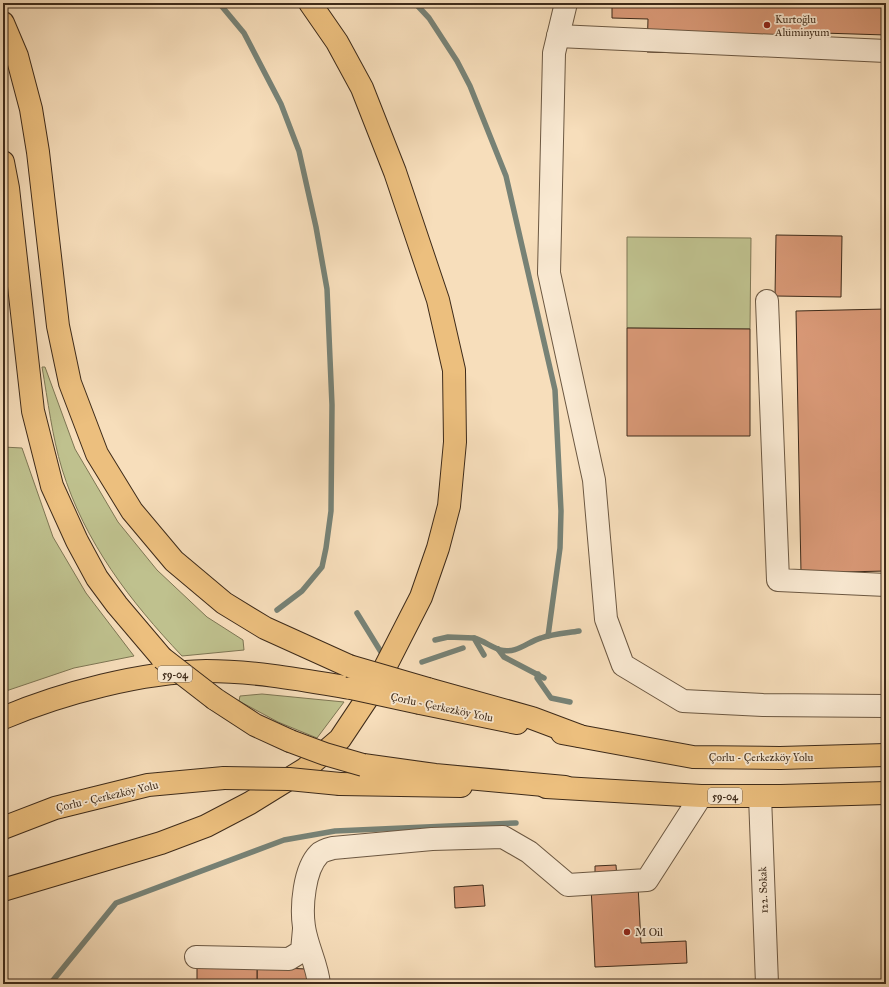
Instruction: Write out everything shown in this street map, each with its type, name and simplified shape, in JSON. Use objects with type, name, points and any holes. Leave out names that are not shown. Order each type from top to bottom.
[{"type":"main road","points":[[3,890],[161,843],[206,826],[250,803],[305,769],[340,739],[376,685],[421,597],[438,548],[449,506],[455,442],[454,370],[438,300],[395,172],[362,88],[337,42],[310,3]]},
{"type":"main road","points":[[3,23],[17,56],[31,109],[38,152],[58,326],[70,383],[97,454],[132,511],[174,561],[224,603],[265,628],[349,666],[424,696]]},
{"type":"main road","points":[[3,162],[8,188],[33,411],[52,486],[77,541],[98,578],[121,611],[162,658],[215,699],[255,725],[290,741],[325,754],[363,765],[435,775],[565,787]]},
{"type":"main road","name":"Çorlu - Çerkezköy Yolu","points":[[3,718],[87,690],[150,676],[206,671],[264,675],[351,688],[424,696],[532,718],[580,736],[692,757],[780,758],[886,755]]},
{"type":"main road","name":"Çorlu - Çerkezköy Yolu","points":[[3,828],[55,808],[148,785],[224,778],[289,779],[340,784],[485,788],[565,787],[701,796],[886,793]]},
{"type":"street","points":[[566,3],[554,53],[549,273],[594,480],[606,619],[623,665],[683,701],[763,706],[886,706]]},
{"type":"street","points":[[558,36],[886,51]]},
{"type":"street","points":[[767,301],[778,580],[886,585]]},
{"type":"street","points":[[196,957],[289,959],[302,952],[306,878],[312,864],[320,853],[333,848],[432,839],[503,837],[529,852],[568,885],[647,880],[701,796]]},
{"type":"street","name":"122. Sokak","points":[[760,796],[767,984]]},
{"type":"street","points":[[304,927],[318,971],[319,984]]},
{"type":"green space","points":[[627,237],[751,238],[750,329],[627,328]]},
{"type":"green space","points":[[42,367],[45,367],[75,449],[118,522],[157,570],[207,617],[243,640],[244,650],[182,656],[145,614],[111,570],[83,522],[62,469],[53,431]]},
{"type":"green space","points":[[3,447],[22,448],[53,537],[86,593],[134,656],[74,668],[3,692]]},
{"type":"green space","points":[[262,694],[344,702],[317,738],[278,722],[239,701],[240,696]]},
{"type":"building","name":"Kurtoğlu Alüminyum","points":[[612,3],[886,3],[886,35],[790,32],[789,56],[647,52],[648,19],[612,18]]},
{"type":"building","points":[[776,235],[842,236],[841,297],[775,296]]},
{"type":"building","points":[[886,309],[886,571],[801,573],[796,311]]},
{"type":"building","points":[[627,328],[750,329],[750,436],[627,436]]},
{"type":"building","points":[[616,865],[617,879],[595,881],[595,866]]},
{"type":"building","points":[[483,885],[485,906],[455,908],[454,887]]},
{"type":"building","points":[[638,885],[641,943],[686,941],[687,963],[595,967],[591,887]]},
{"type":"building","points":[[257,967],[307,969],[307,984],[257,984]]},
{"type":"building","points":[[257,967],[257,984],[197,984],[197,968]]},
{"type":"waterway","points":[[219,3],[244,33],[281,104],[299,151],[316,227],[327,289],[332,405],[331,511],[326,548],[322,567],[302,591],[277,610]]},
{"type":"waterway","points":[[415,3],[429,18],[457,61],[470,86],[506,176],[555,390],[561,511],[560,548],[548,636]]},
{"type":"waterway","points":[[357,613],[381,652]]},
{"type":"waterway","points":[[474,638],[497,649],[506,651],[517,649],[546,637],[579,631]]},
{"type":"waterway","points":[[435,640],[448,637],[474,638],[484,655]]},
{"type":"waterway","points":[[422,662],[463,648]]},
{"type":"waterway","points":[[498,649],[504,657],[544,678]]},
{"type":"waterway","points":[[538,674],[537,678],[551,698],[570,702]]},
{"type":"waterway","points":[[50,984],[116,903],[284,840],[335,831],[516,823]]},
{"type":"place","name":"Kurtoğlu Alüminyum","points":[[767,25]]},
{"type":"place","name":"M Oil","points":[[627,932]]}]
